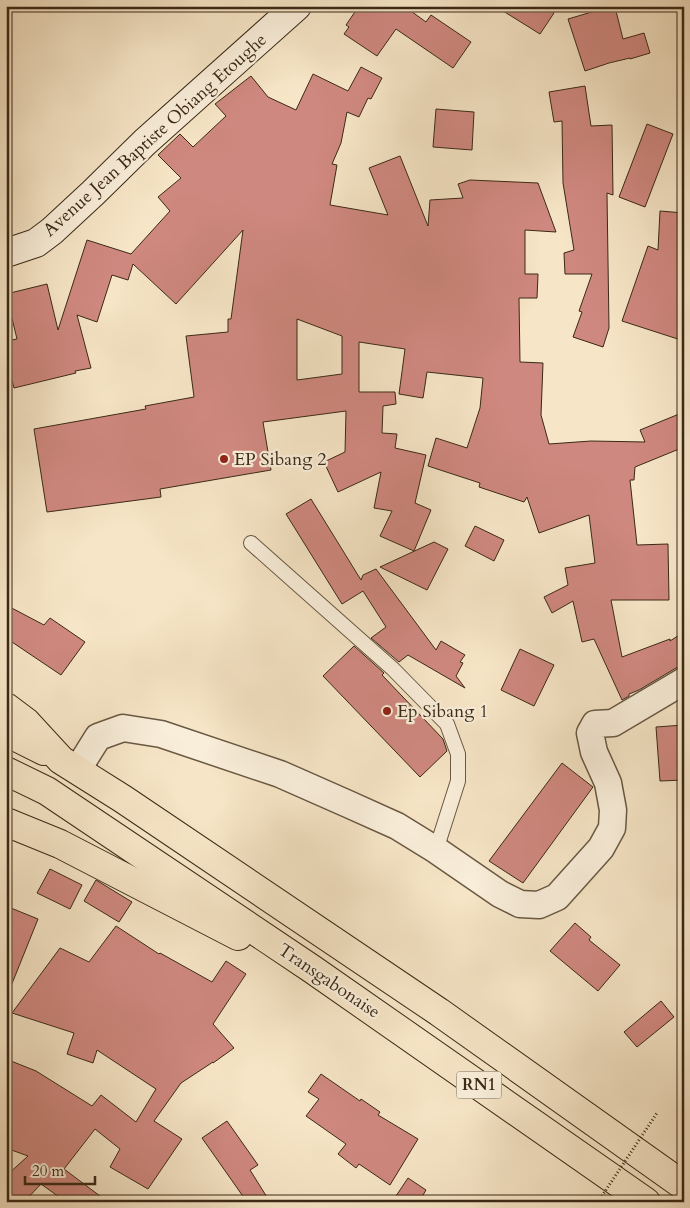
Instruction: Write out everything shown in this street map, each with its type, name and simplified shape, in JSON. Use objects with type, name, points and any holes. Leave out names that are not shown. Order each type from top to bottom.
[{"type":"highway","points":[[6,707],[26,722],[70,764]]},
{"type":"highway","name":"Transgabonaise","points":[[6,732],[70,764],[439,1012],[684,1186]]},
{"type":"highway","name":"Transgabonaise","points":[[6,771],[47,791],[276,945],[417,1041],[646,1202]]},
{"type":"highway","points":[[6,822],[60,844],[237,936],[276,945]]},
{"type":"street","name":"Avenue Jean Baptiste Obiang Etoughe","points":[[6,253],[36,243],[52,231],[152,135],[297,6]]},
{"type":"street","points":[[70,764],[98,737],[123,728],[160,734],[280,774],[398,826],[500,894],[520,904],[538,905],[557,897],[601,848],[612,828],[613,810],[608,783],[594,752],[590,733],[594,724],[614,723],[684,681]]},
{"type":"lane","points":[[251,543],[393,670],[446,724],[458,754],[458,781],[436,850]]},
{"type":"path","points":[[598,1202],[657,1113]]},
{"type":"building","points":[[359,6],[404,6],[426,22],[431,15],[471,42],[453,68],[396,29],[377,56],[344,34],[349,27],[346,25]]},
{"type":"building","points":[[495,6],[544,6],[554,13],[540,34]]},
{"type":"building","points":[[615,7],[623,39],[644,33],[650,53],[585,71],[568,19]]},
{"type":"building","points":[[361,67],[382,78],[371,99],[368,98],[359,117],[347,112],[341,143],[332,164],[337,165],[330,205],[388,215],[369,168],[400,156],[428,226],[430,200],[463,198],[458,184],[470,180],[538,183],[556,232],[525,230],[525,274],[538,274],[537,298],[519,298],[520,362],[543,363],[541,415],[549,444],[591,441],[645,442],[640,430],[684,412],[684,447],[635,467],[634,480],[630,480],[637,545],[668,544],[669,600],[611,600],[622,657],[670,639],[670,641],[684,632],[684,666],[676,668],[629,694],[629,696],[622,700],[594,639],[582,642],[573,601],[552,613],[544,597],[568,585],[565,568],[595,563],[589,515],[539,533],[527,497],[524,502],[479,487],[480,483],[428,466],[436,438],[467,448],[480,408],[483,378],[427,372],[423,398],[399,394],[405,349],[359,342],[359,392],[395,392],[396,404],[383,406],[382,433],[397,434],[395,448],[426,455],[415,503],[431,510],[414,551],[380,536],[392,511],[374,508],[381,472],[338,492],[324,462],[345,452],[346,411],[263,422],[271,470],[160,489],[161,497],[47,512],[34,429],[146,409],[145,406],[194,397],[186,336],[228,332],[228,319],[231,319],[243,230],[176,304],[133,264],[128,280],[112,275],[97,322],[77,315],[91,368],[75,371],[76,373],[14,388],[6,358],[6,341],[17,339],[6,294],[47,284],[58,330],[87,240],[131,254],[170,211],[158,197],[181,178],[158,155],[180,134],[193,147],[226,116],[215,104],[251,76],[268,97],[296,110],[313,74],[348,91]],"holes":[[[297,319],[342,336],[342,374],[297,380]]]},
{"type":"building","points":[[585,86],[591,126],[612,125],[613,195],[607,193],[609,328],[603,347],[573,337],[582,312],[579,311],[592,274],[565,274],[564,253],[574,250],[563,183],[562,121],[554,122],[549,92]]},
{"type":"building","points":[[436,109],[474,112],[472,150],[433,147]]},
{"type":"building","points":[[647,124],[673,134],[645,207],[619,197]]},
{"type":"building","points":[[660,211],[684,213],[684,341],[622,321],[648,246],[658,250]]},
{"type":"building","points":[[311,499],[361,580],[363,575],[376,569],[436,650],[441,641],[465,655],[460,662],[463,663],[456,676],[465,688],[408,655],[399,662],[371,638],[386,627],[363,591],[342,604],[286,514]]},
{"type":"building","points":[[475,526],[504,540],[494,561],[465,546]]},
{"type":"building","points":[[434,542],[448,549],[427,590],[380,567]]},
{"type":"building","points":[[6,605],[44,625],[50,618],[85,642],[61,675],[6,638]]},
{"type":"building","name":"Ep Sibang 1","points":[[354,646],[384,673],[382,675],[443,739],[447,751],[420,777],[323,676]]},
{"type":"building","points":[[520,649],[554,665],[534,706],[501,690]]},
{"type":"building","points":[[684,725],[684,780],[660,781],[656,727]]},
{"type":"building","points":[[562,763],[593,787],[523,883],[489,861]]},
{"type":"building","points":[[50,869],[82,885],[70,909],[37,893]]},
{"type":"building","points":[[96,880],[132,902],[119,922],[84,901]]},
{"type":"building","points":[[6,906],[38,919],[7,996],[6,996]]},
{"type":"building","points":[[575,923],[591,937],[589,940],[620,965],[598,991],[550,951]]},
{"type":"building","points":[[116,926],[159,954],[212,982],[226,961],[246,974],[213,1024],[234,1048],[181,1083],[154,1121],[182,1139],[148,1189],[110,1167],[120,1149],[95,1129],[64,1169],[108,1202],[66,1202],[41,1184],[24,1202],[6,1202],[6,1176],[28,1156],[6,1148],[6,1059],[36,1071],[92,1106],[101,1095],[136,1122],[156,1089],[97,1050],[93,1063],[67,1054],[74,1033],[12,1013],[60,948],[89,962]]},
{"type":"building","points":[[661,1001],[674,1017],[637,1047],[624,1032]]},
{"type":"building","points":[[321,1074],[360,1101],[361,1099],[380,1112],[378,1115],[418,1139],[390,1185],[359,1164],[356,1168],[338,1154],[346,1144],[306,1116],[319,1099],[308,1092]]},
{"type":"building","points":[[227,1121],[258,1165],[250,1170],[270,1202],[247,1202],[202,1138]]},
{"type":"building","points":[[408,1178],[426,1190],[419,1202],[392,1202]]},
{"type":"place","name":"EP Sibang 2","points":[[224,459]]},
{"type":"place","name":"Ep Sibang 1","points":[[387,711]]}]
